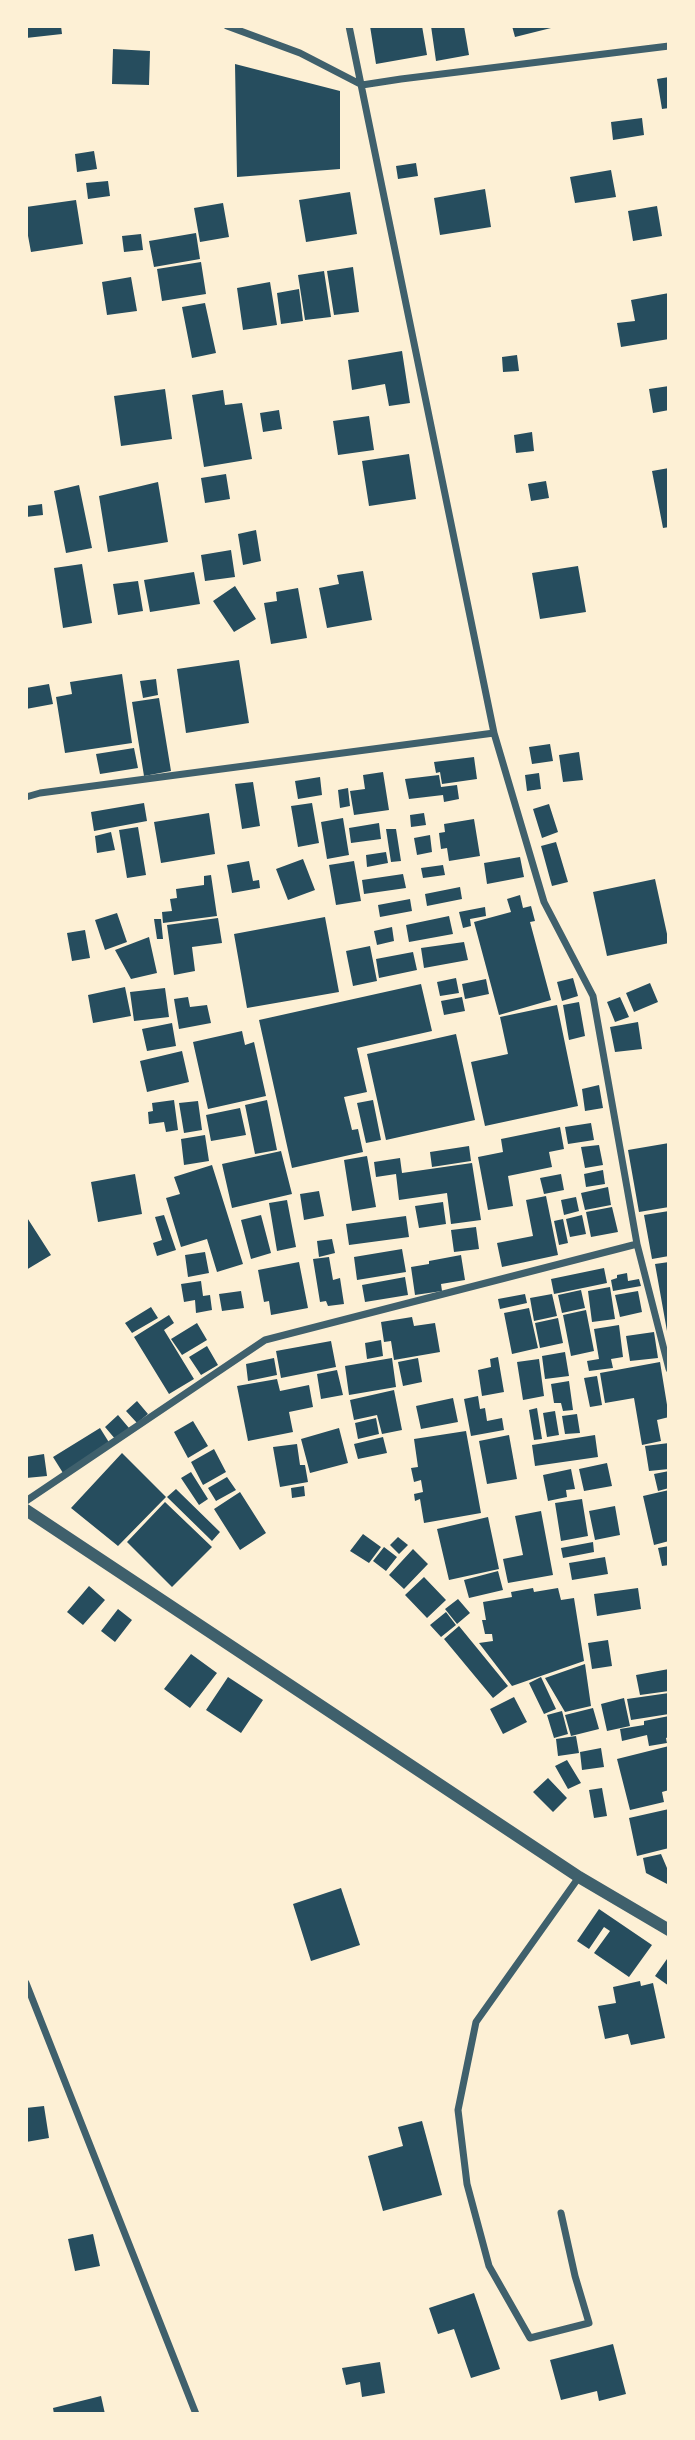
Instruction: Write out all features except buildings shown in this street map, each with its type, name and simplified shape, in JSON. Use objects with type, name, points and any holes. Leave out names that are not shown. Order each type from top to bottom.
[{"type":"street","points":[[227,26],[300,53],[362,85],[669,47]]},
{"type":"street","points":[[349,26],[494,733],[544,902],[593,996],[637,1244],[669,1369]]},
{"type":"street","points":[[26,797],[494,733]]},
{"type":"street","points":[[26,1502],[265,1340],[637,1244]]},
{"type":"street","points":[[26,1510],[579,1877],[669,1930]]},
{"type":"street","points":[[561,2213],[589,2323],[530,2338],[489,2266],[467,2184],[458,2110],[476,2022],[579,1877]]},
{"type":"street","points":[[26,1983],[196,2414]]}]
